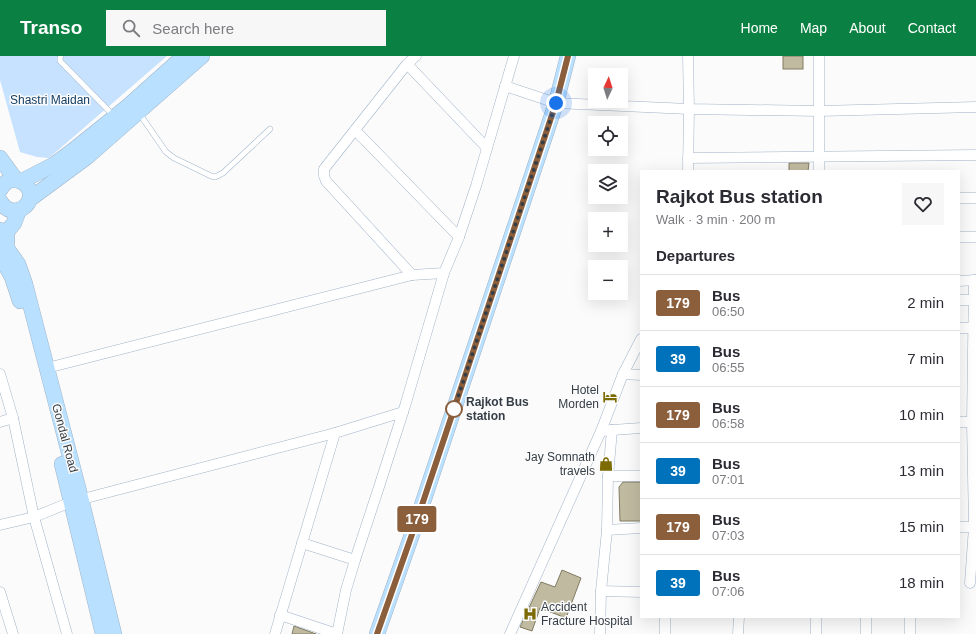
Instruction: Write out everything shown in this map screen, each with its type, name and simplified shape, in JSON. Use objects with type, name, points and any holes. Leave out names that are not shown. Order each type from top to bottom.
[{"type":"main road","points":[[0,158],[19,180],[26,184],[29,188],[30,198],[28,203],[19,210],[9,210],[0,201],[2,185],[11,180],[19,180],[60,160],[128,107],[184,56]]},
{"type":"main road","points":[[30,198],[86,157],[202,56]]},
{"type":"main road","points":[[377,634],[416,523],[556,103],[568,56]]},
{"type":"main road","points":[[2,243],[14,223],[19,210]]},
{"type":"main road","name":"Gondal Road","points":[[2,243],[18,264],[22,275],[47,368],[103,634]]},
{"type":"main road","name":"Gondal Road","points":[[2,243],[18,293],[38,370],[114,634]]},
{"type":"street","points":[[412,275],[326,181],[324,169],[407,64],[416,56]]},
{"type":"street","points":[[280,615],[337,634],[346,590],[355,560],[403,412],[444,273],[459,236],[476,186],[514,56]]},
{"type":"street","points":[[688,56],[688,170]]},
{"type":"street","points":[[819,56],[819,170]]},
{"type":"street","points":[[407,64],[487,148]]},
{"type":"street","points":[[505,86],[556,103],[689,109],[819,111],[976,107]]},
{"type":"street","points":[[354,130],[459,236]]},
{"type":"street","points":[[688,158],[976,155]]},
{"type":"street","points":[[960,198],[976,198]]},
{"type":"street","points":[[960,237],[976,237]]},
{"type":"street","points":[[47,368],[412,275],[444,273]]},
{"type":"street","points":[[960,281],[975,280],[975,527],[970,583]]},
{"type":"street","points":[[960,300],[975,300]]},
{"type":"street","points":[[960,328],[975,328]]},
{"type":"street","points":[[510,634],[601,431],[622,374],[640,341]]},
{"type":"street","points":[[0,374],[13,418],[34,517],[67,634]]},
{"type":"street","points":[[622,374],[640,375]]},
{"type":"street","points":[[0,525],[34,517],[76,500],[335,433],[403,412]]},
{"type":"street","points":[[0,422],[13,418]]},
{"type":"street","points":[[960,422],[974,422]]},
{"type":"street","points":[[601,431],[640,428]]},
{"type":"street","points":[[600,634],[601,591],[607,530],[608,476],[612,430]]},
{"type":"street","points":[[275,634],[335,433]]},
{"type":"street","points":[[608,476],[640,476]]},
{"type":"street","points":[[960,527],[975,527]]},
{"type":"street","points":[[607,530],[640,528]]},
{"type":"street","points":[[302,543],[355,560]]},
{"type":"street","points":[[601,591],[640,592]]},
{"type":"street","points":[[0,592],[13,634]]},
{"type":"street","points":[[665,618],[665,634]]},
{"type":"street","points":[[738,634],[739,618]]},
{"type":"street","points":[[816,618],[816,634]]},
{"type":"street","points":[[866,618],[866,634]]},
{"type":"street","points":[[910,618],[910,634]]},
{"type":"lane","points":[[61,56],[60,61],[115,117]]},
{"type":"lane","points":[[138,112],[166,152],[180,161],[215,177],[223,173],[270,129]]},
{"type":"green space","name":"Shastri Maidan","points":[[0,56],[167,56],[49,158],[37,157],[20,152],[0,80]]},
{"type":"building","points":[[783,56],[803,56],[803,69],[783,69]]},
{"type":"building","points":[[789,163],[809,163],[808,170],[789,170]]},
{"type":"building","points":[[623,482],[640,482],[640,521],[620,521],[619,487]]},
{"type":"building","points":[[562,570],[581,578],[566,618],[540,608],[532,631],[520,627],[541,582],[555,587]]},
{"type":"building","points":[[294,626],[316,634],[292,634]]},
{"type":"bus line","name":"179","points":[[377,634],[416,523],[556,103],[568,56]]},
{"type":"place","name":"Hotel Morden","points":[[610,397]]},
{"type":"place","name":"Rajkot Bus station","points":[[454,409]]},
{"type":"place","name":"Jay Somnath travels","points":[[606,464]]},
{"type":"place","name":"Accident Fracture Hospital","points":[[530,614]]},
{"type":"route","points":[[454,409],[556,103]]}]
